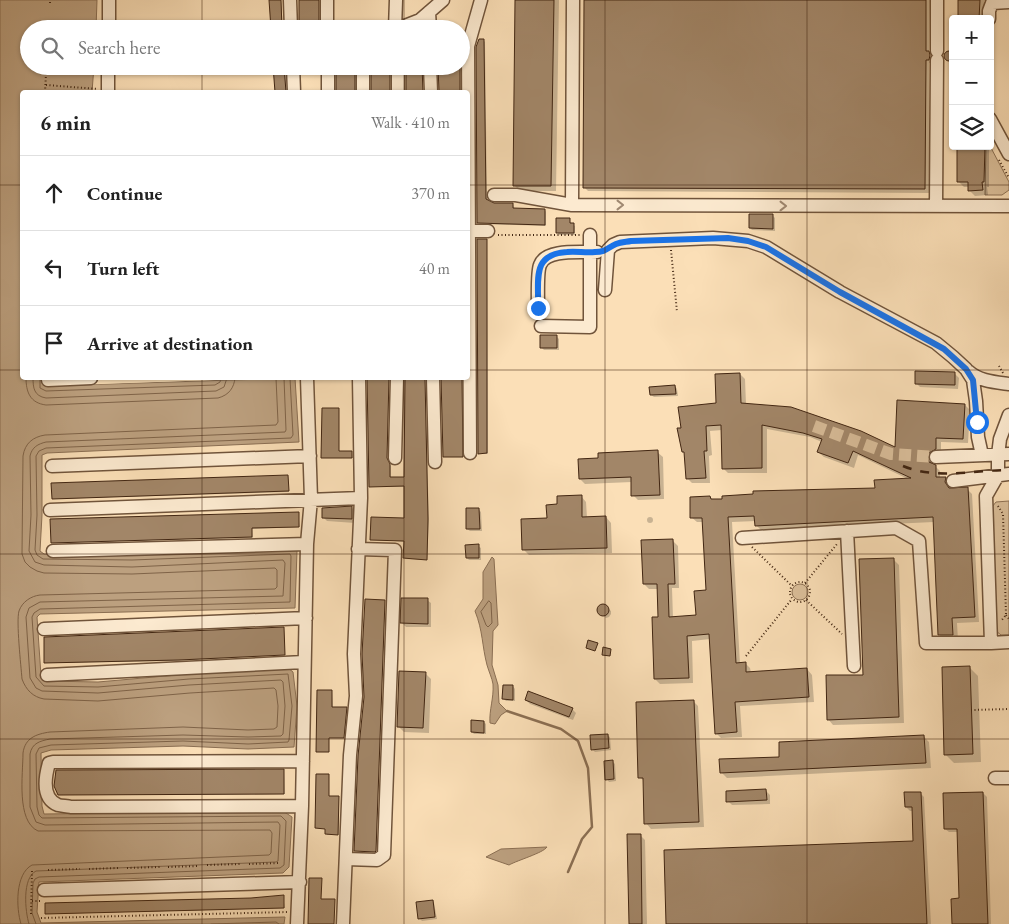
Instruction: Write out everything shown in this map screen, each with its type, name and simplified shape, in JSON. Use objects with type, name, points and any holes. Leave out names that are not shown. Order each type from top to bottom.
[{"type":"street","points":[[109,0],[109,20]]},
{"type":"street","points":[[290,0],[291,20]]},
{"type":"street","points":[[327,0],[328,20]]},
{"type":"street","points":[[396,0],[397,20]]},
{"type":"street","points":[[420,20],[443,0]]},
{"type":"street","points":[[470,39],[482,0]]},
{"type":"street","points":[[572,205],[573,0]]},
{"type":"street","points":[[936,206],[937,0]]},
{"type":"street","points":[[988,15],[988,11],[992,3],[1009,2]]},
{"type":"street","points":[[429,12],[429,20]]},
{"type":"street","points":[[108,75],[108,90]]},
{"type":"street","points":[[293,75],[294,90]]},
{"type":"street","points":[[328,75],[328,90]]},
{"type":"street","points":[[363,75],[363,90]]},
{"type":"street","points":[[398,75],[398,90]]},
{"type":"street","points":[[430,75],[430,90]]},
{"type":"street","points":[[468,75],[468,90]]},
{"type":"street","points":[[994,126],[1009,154]]},
{"type":"street","points":[[494,195],[516,195],[572,205],[1009,206]]},
{"type":"street","points":[[470,231],[488,231]]},
{"type":"street","points":[[541,326],[590,327],[590,235]]},
{"type":"street","points":[[538,308],[540,265],[546,257],[566,252],[608,250],[620,242],[728,238],[748,241],[766,247],[840,292],[936,343],[974,376],[983,380],[1009,384]]},
{"type":"street","points":[[605,290],[608,250]]},
{"type":"street","points":[[966,369],[975,387],[978,437],[982,455]]},
{"type":"street","points":[[297,924],[302,806],[307,544],[311,499],[307,380]]},
{"type":"street","points":[[344,924],[350,755],[356,696],[354,654],[361,498],[359,380]]},
{"type":"street","points":[[395,458],[396,380]]},
{"type":"street","points":[[433,380],[435,462]]},
{"type":"street","points":[[469,380],[470,453]]},
{"type":"street","points":[[991,637],[986,496],[1004,475],[1000,439],[1008,420]]},
{"type":"street","points":[[936,457],[1003,455]]},
{"type":"street","points":[[52,466],[310,456]]},
{"type":"street","points":[[953,481],[1004,475]]},
{"type":"street","points":[[50,510],[361,498]]},
{"type":"street","points":[[742,538],[896,528],[919,541],[926,643],[991,637],[1009,642]]},
{"type":"street","points":[[847,531],[854,666]]},
{"type":"street","points":[[53,551],[307,544]]},
{"type":"street","points":[[346,860],[377,860],[384,854],[394,550],[358,548]]},
{"type":"street","points":[[44,629],[306,618]]},
{"type":"street","points":[[47,675],[304,662]]},
{"type":"street","points":[[302,806],[71,807],[58,805],[50,798],[46,787],[46,774],[49,763],[53,762],[303,760]]},
{"type":"street","points":[[995,778],[1009,778]]},
{"type":"street","points":[[42,896],[300,882]]},
{"type":"path","points":[[45,90],[46,75]]},
{"type":"path","points":[[46,85],[98,90]]},
{"type":"path","points":[[488,231],[490,235],[590,235]]},
{"type":"path","points":[[672,239],[671,253],[678,312]]},
{"type":"path","points":[[989,491],[1003,514],[1006,615],[1009,619]]},
{"type":"path","points":[[805,583],[847,531]]},
{"type":"path","points":[[742,538],[792,586]]},
{"type":"path","points":[[798,582],[805,583],[810,588],[810,594],[806,600],[797,602],[792,599],[790,592],[792,586],[798,582]]},
{"type":"path","points":[[746,656],[792,599]]},
{"type":"path","points":[[806,600],[853,644]]},
{"type":"path","points":[[991,637],[1006,615]]},
{"type":"path","points":[[971,710],[1009,709]]},
{"type":"path","points":[[249,864],[280,863]]},
{"type":"path","points":[[207,865],[242,864]]},
{"type":"path","points":[[168,867],[198,866]]},
{"type":"path","points":[[127,868],[160,867]]},
{"type":"path","points":[[89,868],[118,868]]},
{"type":"path","points":[[48,870],[80,870]]},
{"type":"path","points":[[31,914],[32,871]]},
{"type":"path","points":[[31,901],[42,896]]},
{"type":"path","points":[[41,918],[291,912]]},
{"type":"shaded area","points":[[986,150],[992,150],[1009,182],[1009,190],[1002,195],[985,195]]},
{"type":"shaded area","points":[[1009,501],[1009,635],[1001,635],[996,631],[992,507],[996,502]]},
{"type":"shaded area","points":[[800,584],[808,592],[800,600],[792,592]]},
{"type":"water","points":[[0,0],[97,0],[96,20],[20,20],[20,75],[93,75],[92,90],[20,90],[20,380],[45,380],[45,386],[232,380],[295,380],[299,442],[47,453],[42,455],[40,551],[44,554],[132,555],[291,549],[297,551],[295,608],[40,614],[37,617],[41,676],[45,681],[98,682],[288,668],[293,672],[297,706],[294,747],[248,749],[183,746],[51,750],[41,753],[42,806],[44,814],[283,811],[292,817],[289,867],[283,873],[39,882],[37,912],[41,923],[285,917],[284,924],[0,924]]},
{"type":"water","points":[[492,557],[494,559],[498,625],[493,631],[492,665],[498,685],[499,703],[507,711],[501,715],[495,724],[490,723],[493,684],[487,665],[480,625],[475,611],[483,599],[483,572]]},
{"type":"water","points":[[547,847],[541,852],[509,865],[486,857],[501,849]]},
{"type":"pier","points":[[45,380],[47,384],[214,380],[45,386]]},
{"type":"building","points":[[269,0],[281,0],[282,20],[270,20]]},
{"type":"building","points":[[299,0],[319,0],[319,20],[299,20]]},
{"type":"building","points":[[515,0],[554,0],[551,186],[513,186]]},
{"type":"building","points":[[584,0],[926,0],[926,51],[929,51],[930,55],[929,60],[926,60],[925,189],[583,188]]},
{"type":"building","points":[[958,0],[980,0],[979,15],[958,15]]},
{"type":"building","points":[[479,39],[484,39],[486,199],[494,203],[513,203],[513,208],[545,209],[545,225],[477,223],[476,47]]},
{"type":"building","points":[[949,51],[949,61],[944,56]]},
{"type":"building","points":[[274,75],[285,75],[286,90],[275,90]]},
{"type":"building","points":[[336,75],[355,75],[355,90],[336,90]]},
{"type":"building","points":[[371,75],[390,75],[390,90],[371,90]]},
{"type":"building","points":[[406,75],[422,75],[423,90],[406,90]]},
{"type":"building","points":[[438,75],[460,75],[460,90],[439,90]]},
{"type":"building","points":[[957,150],[985,150],[983,190],[968,191],[968,182],[957,182]]},
{"type":"building","points":[[749,214],[773,214],[773,229],[749,228]]},
{"type":"building","points":[[556,218],[570,218],[570,223],[574,223],[574,233],[556,233]]},
{"type":"building","points":[[477,239],[487,239],[487,453],[478,454]]},
{"type":"building","points":[[540,335],[557,335],[557,348],[540,348]]},
{"type":"building","points":[[915,371],[955,372],[955,385],[915,384]]},
{"type":"building","points":[[740,373],[741,403],[791,407],[861,431],[895,447],[897,400],[965,404],[963,439],[936,438],[936,449],[929,453],[928,458],[929,462],[936,465],[936,477],[946,477],[945,482],[949,488],[968,487],[975,617],[952,618],[953,635],[938,635],[933,517],[755,526],[754,516],[728,517],[736,663],[746,662],[746,672],[807,668],[809,697],[735,702],[737,732],[715,734],[709,634],[687,636],[689,678],[654,679],[652,617],[658,617],[657,584],[643,584],[641,540],[673,539],[675,584],[668,584],[669,617],[696,615],[694,591],[706,590],[702,518],[690,518],[690,497],[710,496],[711,499],[722,499],[722,496],[753,494],[753,491],[875,488],[874,480],[911,478],[853,451],[848,463],[817,452],[822,439],[803,433],[762,425],[762,468],[722,469],[721,425],[706,426],[707,451],[704,451],[706,478],[686,479],[684,452],[682,452],[677,428],[681,428],[678,407],[716,403],[715,374]]},
{"type":"building","points":[[367,380],[389,380],[387,458],[390,464],[390,477],[404,477],[405,380],[425,380],[427,560],[403,558],[404,541],[370,540],[371,517],[404,518],[404,486],[369,487]]},
{"type":"building","points":[[441,380],[462,380],[463,457],[443,457]]},
{"type":"building","points":[[675,385],[676,394],[650,395],[649,387]]},
{"type":"building","points":[[322,408],[339,408],[339,451],[352,451],[352,458],[321,458]]},
{"type":"building","points":[[658,450],[660,495],[631,496],[631,477],[579,479],[578,459],[598,458],[598,453]]},
{"type":"building","points":[[288,475],[289,491],[52,499],[51,483]]},
{"type":"building","points":[[582,495],[582,517],[606,516],[607,548],[522,550],[521,519],[547,518],[546,505],[557,504],[557,496]]},
{"type":"building","points":[[352,506],[352,519],[322,518],[322,508]]},
{"type":"building","points":[[466,508],[479,508],[480,529],[466,529]]},
{"type":"building","points":[[299,512],[299,527],[252,528],[252,537],[51,543],[50,519]]},
{"type":"building","points":[[479,544],[479,558],[466,558],[465,545]]},
{"type":"building","points":[[894,558],[899,717],[827,720],[826,675],[863,675],[859,559]]},
{"type":"building","points":[[401,598],[428,598],[428,624],[400,623]]},
{"type":"building","points":[[365,599],[385,600],[375,852],[354,851],[358,756],[364,697],[362,654]]},
{"type":"building","points":[[605,604],[608,605],[608,615],[601,616],[598,615],[597,608],[598,605]]},
{"type":"building","points":[[284,627],[285,655],[44,663],[44,637]]},
{"type":"building","points":[[588,640],[598,643],[595,651],[586,648]]},
{"type":"building","points":[[603,647],[611,649],[610,656],[602,655]]},
{"type":"building","points":[[970,666],[973,754],[944,755],[942,667]]},
{"type":"building","points":[[399,671],[426,672],[423,728],[397,727]]},
{"type":"building","points":[[503,685],[513,685],[513,700],[502,699]]},
{"type":"building","points":[[317,690],[332,690],[332,707],[347,707],[344,738],[329,738],[329,752],[316,752]]},
{"type":"building","points":[[528,691],[573,708],[569,717],[525,700]]},
{"type":"building","points":[[694,700],[699,822],[644,824],[643,778],[638,778],[636,702]]},
{"type":"building","points":[[471,720],[484,721],[484,733],[471,732]]},
{"type":"building","points":[[608,734],[609,748],[591,750],[590,735]]},
{"type":"building","points":[[924,735],[926,763],[720,773],[719,759],[779,757],[779,742]]},
{"type":"building","points":[[613,760],[614,779],[605,780],[604,761]]},
{"type":"building","points":[[284,769],[284,794],[58,795],[54,786],[56,770]]},
{"type":"building","points":[[316,774],[329,774],[329,796],[339,796],[338,835],[325,834],[325,829],[315,828]]},
{"type":"building","points":[[766,789],[767,800],[726,802],[726,791]]},
{"type":"building","points":[[904,792],[921,792],[927,924],[666,924],[664,850],[913,841],[912,807],[905,807]]},
{"type":"building","points":[[983,792],[988,924],[952,924],[951,899],[959,898],[957,829],[944,829],[943,793]]},
{"type":"building","points":[[627,834],[641,834],[642,924],[629,924]]},
{"type":"building","points":[[309,878],[322,878],[321,899],[335,899],[334,924],[308,924]]},
{"type":"building","points":[[284,895],[284,908],[45,914],[45,903],[251,898]]},
{"type":"building","points":[[433,900],[435,917],[418,919],[416,902]]},
{"type":"waterway","points":[[507,711],[561,729],[578,741],[588,768],[592,827],[582,839],[568,872]]},
{"type":"tunnel","points":[[814,426],[891,454],[936,457]]},
{"type":"railway","points":[[903,466],[929,473],[1009,470]]},
{"type":"route","points":[[538,308],[540,265],[546,257],[566,252],[608,250],[620,242],[631,241],[728,238],[748,241],[766,247],[840,292],[944,349],[966,369],[973,380],[977,422]]}]
